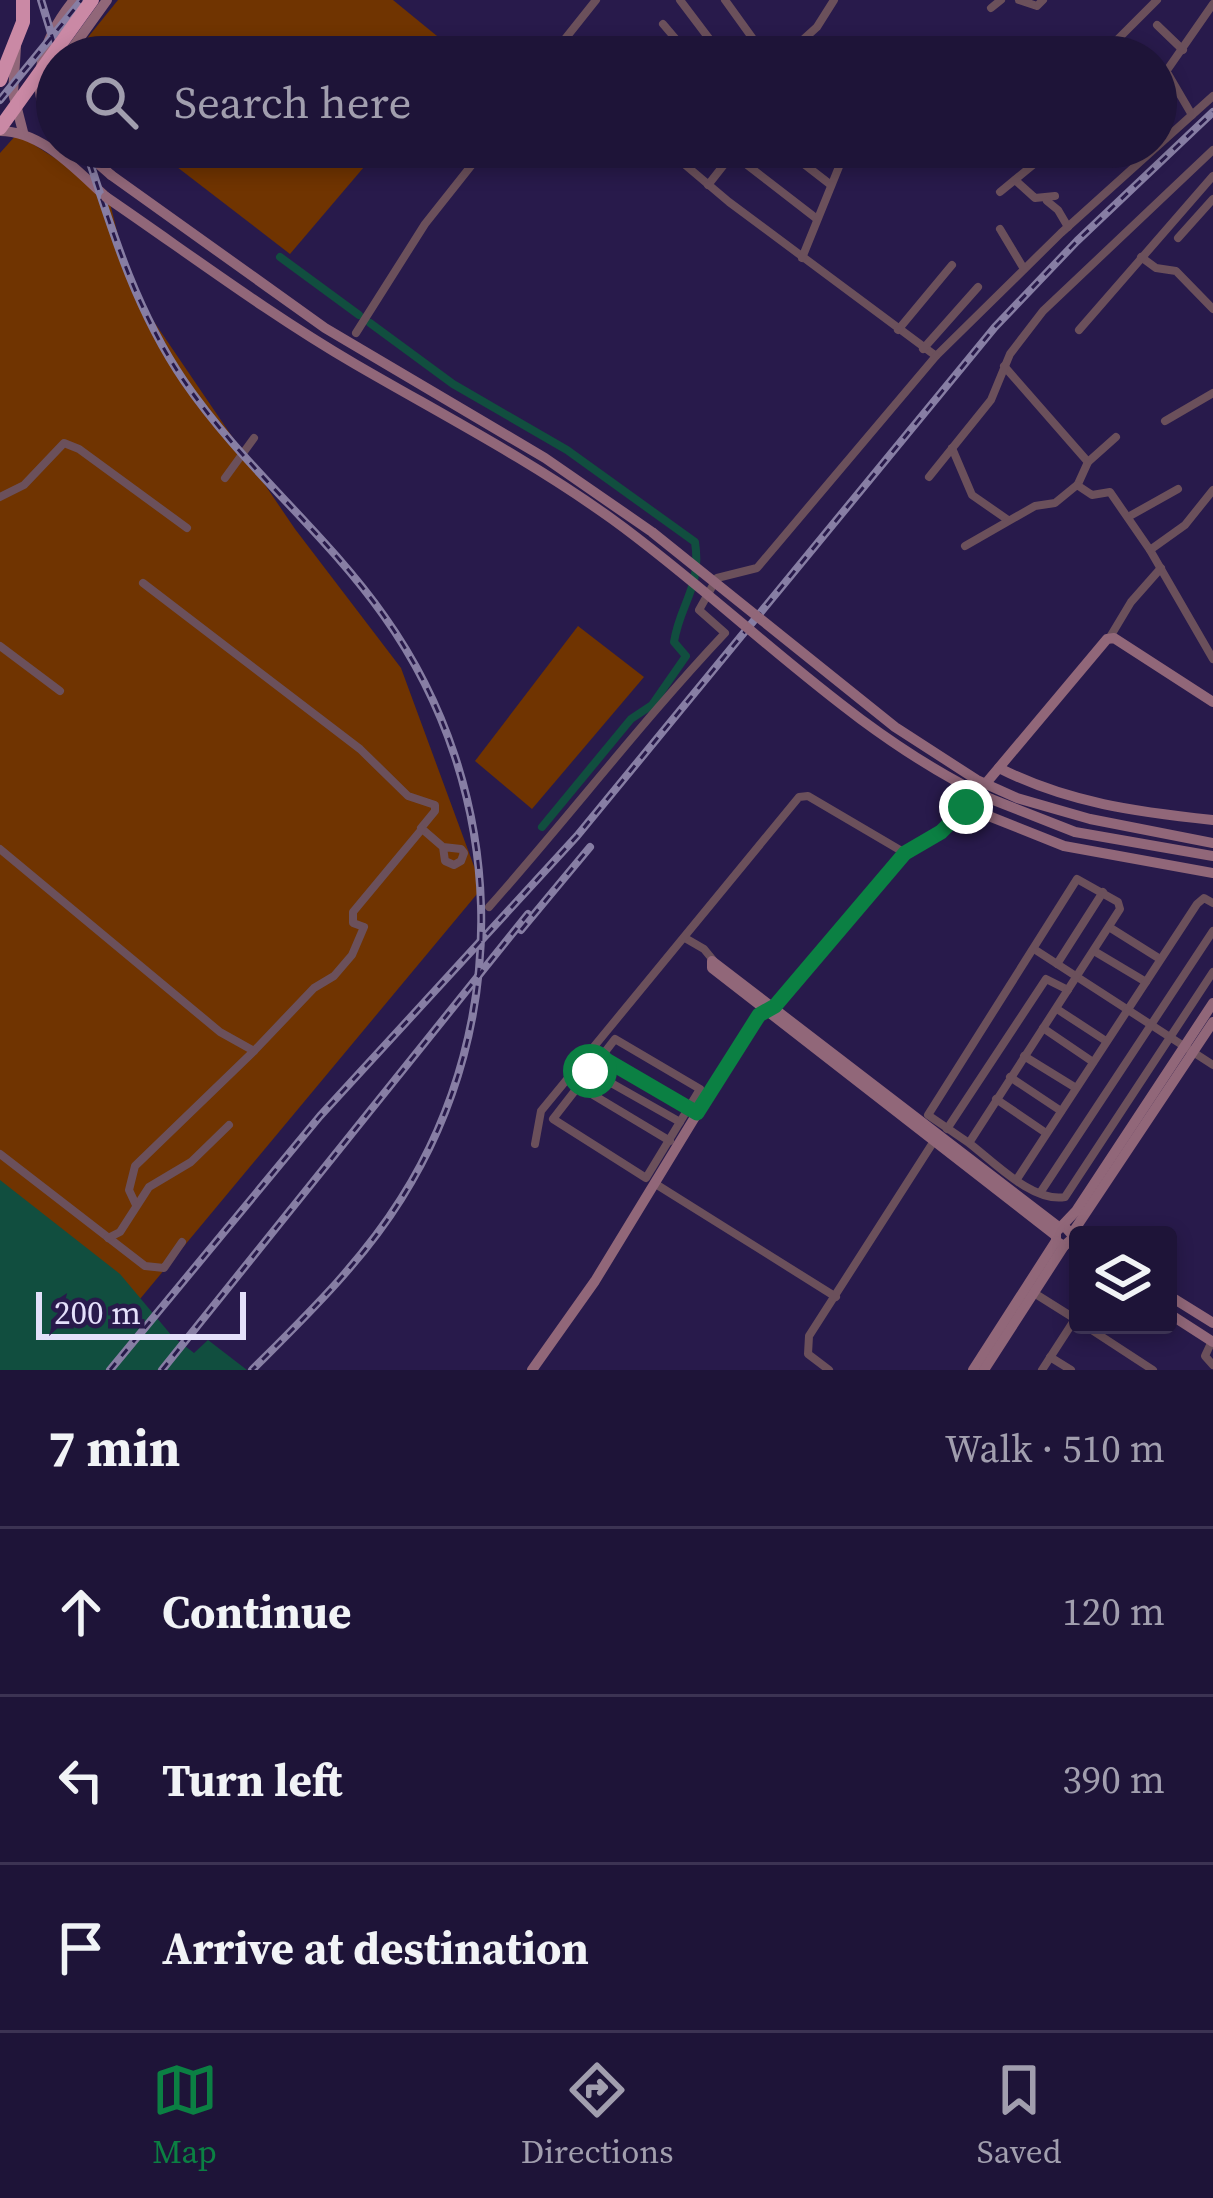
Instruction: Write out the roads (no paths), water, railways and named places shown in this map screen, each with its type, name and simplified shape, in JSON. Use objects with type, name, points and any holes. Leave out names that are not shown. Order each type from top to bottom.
[{"type":"highway","points":[[0,80],[23,22],[23,0]]},
{"type":"highway","points":[[67,36],[92,0]]},
{"type":"highway","points":[[0,130],[36,79]]},
{"type":"main road","points":[[49,36],[74,0]]},
{"type":"main road","points":[[81,36],[107,0]]},
{"type":"main road","points":[[16,46],[13,93],[23,132]]},
{"type":"main road","points":[[0,130],[23,132],[36,141]]},
{"type":"main road","points":[[72,168],[106,197],[353,363],[478,432],[610,517],[887,738],[945,777],[1052,826],[1118,842],[1213,856]]},
{"type":"main road","points":[[102,168],[325,328],[545,458],[652,532],[869,708],[938,756],[1017,798],[1090,819],[1213,843]]},
{"type":"main road","points":[[532,1370],[572,1317],[692,1110],[752,1023],[772,1009],[905,853],[941,832],[966,807],[1111,637],[1213,702]]},
{"type":"main road","points":[[999,768],[1064,798],[1213,820]]},
{"type":"main road","points":[[966,807],[1064,846],[1213,873]]},
{"type":"main road","points":[[713,960],[712,968],[1066,1236]]},
{"type":"main road","points":[[973,1370],[1188,1051],[1213,1004]]},
{"type":"main road","points":[[772,1009],[934,1142],[1066,1236]]},
{"type":"main road","points":[[1188,1051],[1213,1022]]},
{"type":"main road","points":[[984,1370],[1066,1236]]},
{"type":"main road","points":[[1177,1301],[1213,1323]]},
{"type":"main road","points":[[1177,1319],[1213,1342]]},
{"type":"street","points":[[569,36],[596,0]]},
{"type":"street","points":[[680,0],[707,36]]},
{"type":"street","points":[[724,0],[751,36]]},
{"type":"street","points":[[807,36],[834,0]]},
{"type":"street","points":[[991,8],[1001,0]]},
{"type":"street","points":[[1019,0],[1036,6],[1043,0]]},
{"type":"street","points":[[1121,36],[1157,0]]},
{"type":"street","points":[[1177,60],[1213,4]]},
{"type":"street","points":[[663,24],[673,36]]},
{"type":"street","points":[[1157,25],[1168,36]]},
{"type":"street","points":[[1177,44],[1183,50]]},
{"type":"street","points":[[1177,89],[1192,115]]},
{"type":"street","points":[[1177,129],[1213,96]]},
{"type":"street","points":[[1078,330],[1213,174],[1210,153]]},
{"type":"street","points":[[929,477],[991,400],[1016,344],[1065,288],[1210,153]]},
{"type":"street","points":[[356,333],[425,224],[469,168]]},
{"type":"street","points":[[688,168],[936,356]]},
{"type":"street","points":[[708,185],[722,168]]},
{"type":"street","points":[[757,168],[818,219]]},
{"type":"street","points":[[809,168],[831,185]]},
{"type":"street","points":[[802,258],[838,168]]},
{"type":"street","points":[[1000,192],[1030,168]]},
{"type":"street","points":[[489,907],[725,633],[699,610],[717,578],[757,568],[936,356],[1133,168]]},
{"type":"street","points":[[1016,180],[1035,198],[1050,198],[1068,227]]},
{"type":"street","points":[[1178,238],[1213,199]]},
{"type":"street","points":[[1000,229],[1024,268]]},
{"type":"street","points":[[1141,257],[1156,268],[1176,271],[1213,309]]},
{"type":"street","points":[[898,330],[952,265]]},
{"type":"street","points":[[923,349],[978,287]]},
{"type":"street","points":[[1004,365],[1088,462]]},
{"type":"street","points":[[1165,421],[1213,393]]},
{"type":"street","points":[[965,546],[1035,506],[1055,503],[1078,484],[1088,462],[1116,437]]},
{"type":"street","points":[[225,478],[254,438]]},
{"type":"street","points":[[0,497],[24,485],[64,443],[80,449],[187,529]]},
{"type":"street","points":[[952,448],[972,495],[1009,520]]},
{"type":"street","points":[[1078,484],[1092,495],[1110,492],[1213,659]]},
{"type":"street","points":[[1128,517],[1178,489]]},
{"type":"street","points":[[1150,550],[1185,525],[1213,490]]},
{"type":"street","points":[[1111,637],[1131,602],[1161,568]]},
{"type":"street","points":[[136,1205],[129,1190],[135,1166],[352,955],[364,927],[353,923],[353,912],[435,811],[435,805],[408,796],[360,749],[143,583]]},
{"type":"street","points":[[0,646],[60,692]]},
{"type":"street","points":[[535,1144],[541,1111],[567,1079],[597,1055],[615,1039],[700,1089],[673,1142],[646,1178],[553,1120],[597,1055],[685,938],[801,796],[905,853]]},
{"type":"street","points":[[422,829],[443,847]]},
{"type":"street","points":[[0,849],[220,1032],[254,1051]]},
{"type":"street","points":[[969,1143],[1120,905],[1077,879],[928,1115],[1017,1179],[1047,1198],[1065,1197],[1213,972]]},
{"type":"street","points":[[1057,964],[1103,892]]},
{"type":"street","points":[[1017,1179],[1200,901],[1213,902]]},
{"type":"street","points":[[1109,927],[1160,959]]},
{"type":"street","points":[[1040,1193],[1213,931]]},
{"type":"street","points":[[685,938],[713,960]]},
{"type":"street","points":[[1034,949],[1213,1065]]},
{"type":"street","points":[[1094,951],[1146,982]]},
{"type":"street","points":[[947,1129],[1046,979],[1069,990]]},
{"type":"street","points":[[1057,1009],[1106,1041]]},
{"type":"street","points":[[1043,1028],[1093,1062]]},
{"type":"street","points":[[597,1055],[692,1110]]},
{"type":"street","points":[[1024,1056],[1076,1088]]},
{"type":"street","points":[[590,1071],[680,1122]]},
{"type":"street","points":[[1010,1077],[1061,1111]]},
{"type":"street","points":[[567,1079],[673,1142]]},
{"type":"street","points":[[996,1100],[1046,1133]]},
{"type":"street","points":[[106,1238],[121,1232],[149,1187],[191,1162],[230,1125]]},
{"type":"street","points":[[829,1370],[806,1347],[934,1142]]},
{"type":"street","points":[[0,1154],[139,1262],[156,1269],[167,1266],[182,1242]]},
{"type":"street","points":[[653,1183],[836,1297]]},
{"type":"street","points":[[1034,1292],[1069,1315]]},
{"type":"street","points":[[1042,1370],[1069,1334]]},
{"type":"street","points":[[1098,1334],[1153,1370]]},
{"type":"street","points":[[1213,1342],[1205,1358],[1213,1365]]},
{"type":"street","points":[[1123,1370],[1132,1356]]},
{"type":"street","points":[[1050,1357],[1071,1370]]},
{"type":"waterway","points":[[280,257],[359,315]]},
{"type":"waterway","points":[[370,323],[453,384],[567,450],[695,542],[696,572],[674,642],[686,656],[652,705],[631,719],[542,827]]},
{"type":"railway","points":[[41,0],[52,36]]},
{"type":"railway","points":[[52,36],[82,0]]},
{"type":"railway","points":[[0,100],[36,56]]},
{"type":"railway","points":[[1177,146],[1213,112]]},
{"type":"railway","points":[[92,168],[126,267],[184,381],[231,442],[361,585],[425,683],[454,755],[473,829],[481,905],[478,981],[463,1057],[438,1130],[401,1199],[368,1245],[252,1370]]},
{"type":"railway","points":[[110,1370],[320,1116],[577,836],[995,327],[1154,168]]},
{"type":"railway","points":[[521,930],[590,847]]},
{"type":"railway","points":[[162,1370],[528,914]]}]
